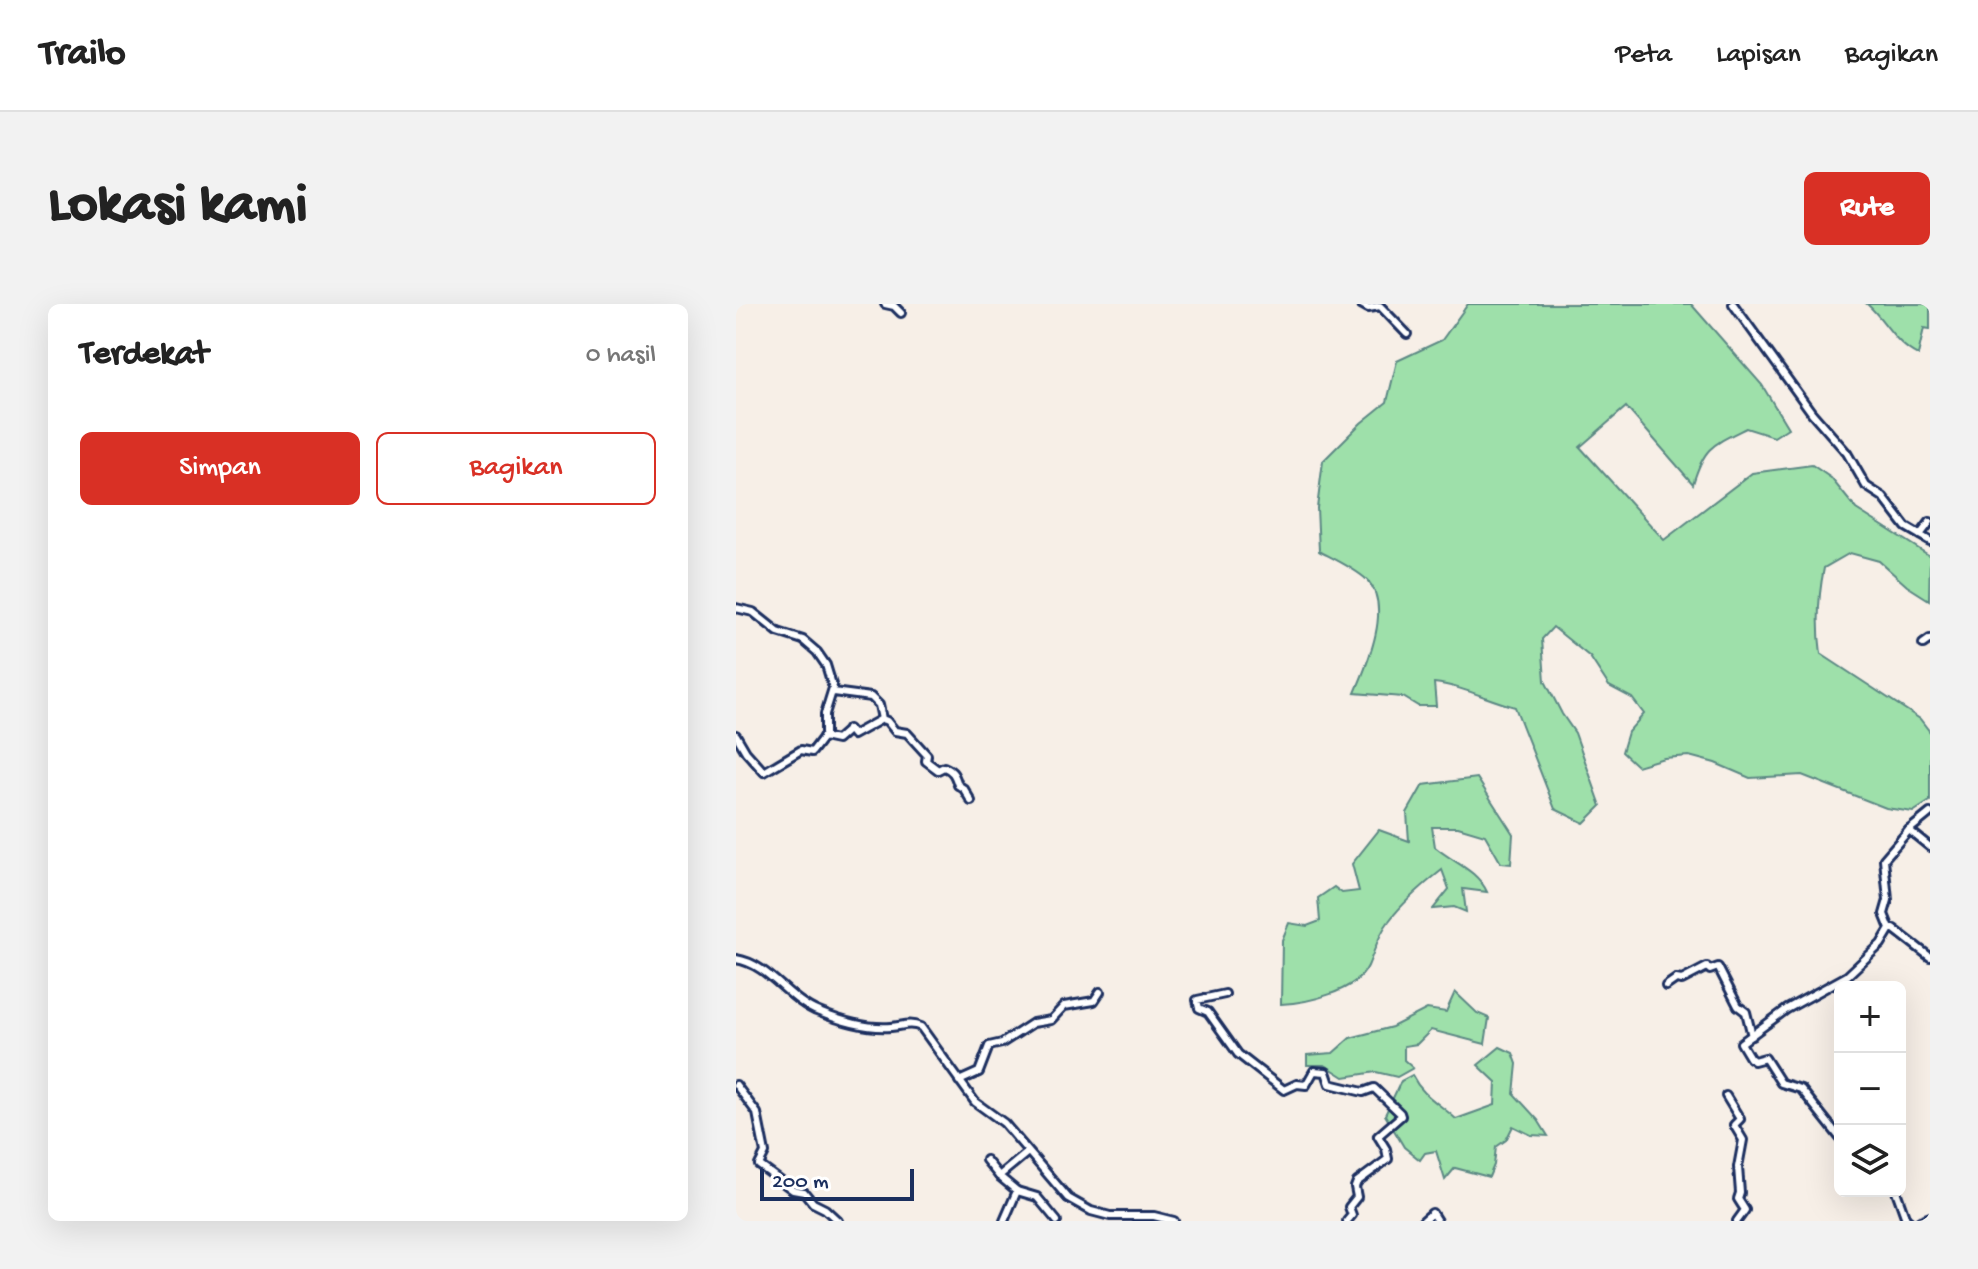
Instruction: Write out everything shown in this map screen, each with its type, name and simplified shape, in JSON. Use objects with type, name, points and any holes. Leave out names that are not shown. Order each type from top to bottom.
[{"type":"street","points":[[885,304],[894,306],[901,313]]},
{"type":"street","points":[[1361,304],[1368,308],[1380,306],[1407,334]]},
{"type":"street","points":[[1733,304],[1812,413],[1847,453],[1866,486],[1883,497],[1906,527],[1930,541]]},
{"type":"street","points":[[1920,535],[1930,522]]},
{"type":"street","points":[[736,608],[753,612],[778,632],[803,640],[826,665],[833,684],[823,737],[812,752],[801,750],[764,772],[736,735]]},
{"type":"street","points":[[1923,644],[1930,639]]},
{"type":"street","points":[[833,692],[872,697],[880,706],[882,719]]},
{"type":"street","points":[[823,737],[837,740],[847,730],[854,735],[882,719]]},
{"type":"street","points":[[882,719],[895,731],[907,733],[927,755],[926,761],[934,769],[945,767],[951,770],[956,775],[958,786],[964,789],[971,801]]},
{"type":"street","points":[[1890,929],[1884,914],[1888,900],[1884,859],[1909,830],[1930,813]]},
{"type":"street","points":[[1909,830],[1930,847]]},
{"type":"street","points":[[1890,929],[1930,957]]},
{"type":"street","points":[[1834,1130],[1801,1089],[1781,1083],[1765,1058],[1750,1058],[1741,1046],[1787,1009],[1847,976],[1881,944],[1890,929]]},
{"type":"street","points":[[736,959],[756,965],[790,996],[819,1012],[865,1026],[893,1027],[912,1023],[921,1027],[979,1106],[1004,1123],[1068,1198],[1078,1205],[1110,1216],[1154,1216],[1174,1221]]},
{"type":"street","points":[[1666,986],[1707,967],[1710,970],[1718,967],[1738,1006],[1746,1012],[1752,1036]]},
{"type":"street","points":[[959,1081],[979,1072],[989,1046],[1002,1043],[1033,1023],[1051,1020],[1064,1006],[1094,1001],[1100,992]]},
{"type":"street","points":[[1225,994],[1197,1000],[1199,1008],[1208,1011],[1239,1055],[1284,1090],[1297,1084],[1306,1085],[1317,1070],[1326,1072],[1330,1084],[1363,1092],[1374,1088],[1401,1115],[1378,1136],[1388,1159],[1357,1182],[1357,1197],[1349,1207],[1352,1215],[1347,1221]]},
{"type":"street","points":[[736,1085],[757,1113],[765,1153],[759,1165],[793,1190],[804,1192],[813,1203],[838,1221]]},
{"type":"street","points":[[1726,1096],[1740,1119],[1734,1125],[1743,1140],[1738,1167],[1738,1199],[1745,1210],[1737,1221]]},
{"type":"street","points":[[999,1176],[1028,1152]]},
{"type":"street","points":[[986,1160],[1017,1191],[1037,1197],[1057,1221]]},
{"type":"street","points":[[1004,1221],[1017,1191]]},
{"type":"street","points":[[1898,1197],[1909,1221]]},
{"type":"street","points":[[1423,1221],[1432,1213],[1437,1221]]},
{"type":"street","points":[[1147,1221],[1154,1216]]},
{"type":"street","points":[[1920,1221],[1930,1217]]},
{"type":"green space","points":[[1468,304],[1691,304],[1762,385],[1788,428],[1774,437],[1746,428],[1725,439],[1711,448],[1701,462],[1693,484],[1626,407],[1580,447],[1664,540],[1752,473],[1812,465],[1831,478],[1856,509],[1930,556],[1929,600],[1907,586],[1879,561],[1850,553],[1824,568],[1819,622],[1821,654],[1920,719],[1930,732],[1930,801],[1913,812],[1886,808],[1802,775],[1750,778],[1689,756],[1664,758],[1637,766],[1622,752],[1628,732],[1644,714],[1632,698],[1609,686],[1590,657],[1553,627],[1542,639],[1545,681],[1575,733],[1601,806],[1584,823],[1555,809],[1515,707],[1434,683],[1436,706],[1418,706],[1403,697],[1355,693],[1375,636],[1378,605],[1367,580],[1319,551],[1317,508],[1323,461],[1387,402],[1397,361],[1442,340]]},
{"type":"green space","points":[[1867,304],[1930,304],[1930,329],[1924,328],[1918,355],[1897,339]]},
{"type":"green space","points":[[1477,778],[1513,834],[1511,864],[1501,863],[1485,835],[1458,827],[1432,827],[1435,847],[1471,872],[1487,892],[1463,889],[1466,912],[1454,907],[1433,909],[1449,889],[1442,870],[1389,921],[1368,966],[1353,983],[1316,998],[1281,1004],[1282,940],[1289,923],[1307,926],[1320,921],[1318,898],[1334,887],[1342,893],[1359,891],[1352,864],[1379,830],[1409,841],[1407,813],[1423,785]]},
{"type":"green space","points":[[1455,992],[1477,1013],[1489,1018],[1485,1044],[1431,1030],[1417,1044],[1404,1046],[1404,1060],[1413,1068],[1397,1077],[1376,1072],[1344,1077],[1325,1065],[1307,1065],[1307,1055],[1333,1053],[1350,1038],[1392,1027],[1427,1009],[1446,1012]]},
{"type":"green space","points":[[1500,1047],[1513,1053],[1517,1064],[1514,1094],[1548,1136],[1531,1135],[1513,1126],[1506,1140],[1496,1147],[1489,1177],[1455,1168],[1445,1180],[1436,1151],[1425,1153],[1420,1160],[1404,1147],[1385,1115],[1401,1081],[1412,1075],[1426,1094],[1456,1119],[1495,1105],[1496,1082],[1478,1065]]}]
